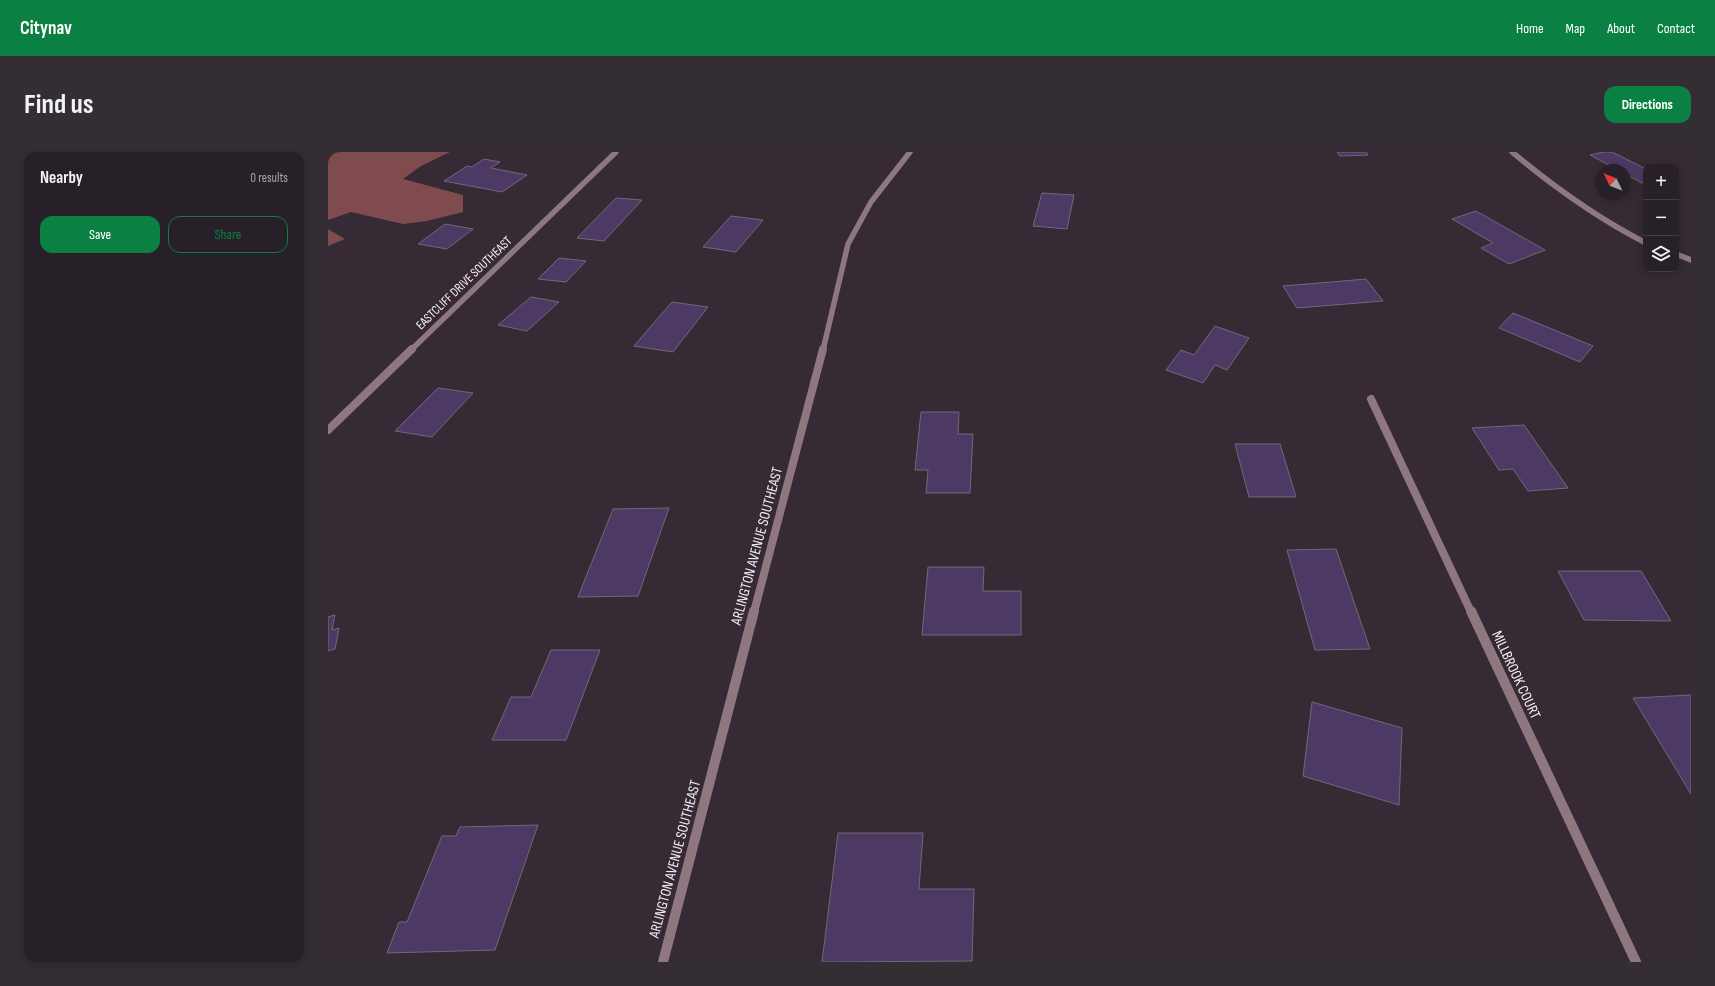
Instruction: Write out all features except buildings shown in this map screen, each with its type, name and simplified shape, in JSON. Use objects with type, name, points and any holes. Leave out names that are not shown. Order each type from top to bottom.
[{"type":"street","name":"EASTCLIFF DRIVE SOUTHEAST","points":[[328,430],[616,152]]},
{"type":"street","name":"ARLINGTON AVENUE SOUTHEAST","points":[[663,962],[832,314],[848,244],[871,202],[910,152]]},
{"type":"street","points":[[1512,152],[1580,204],[1621,230],[1643,241]]},
{"type":"street","points":[[1679,255],[1691,260]]},
{"type":"street","name":"MILLBROOK COURT","points":[[1371,399],[1636,962]]},
{"type":"shaded area","points":[[328,152],[450,152],[421,166],[403,179],[463,195],[463,212],[427,221],[403,224],[351,212],[328,220]]},
{"type":"shaded area","points":[[328,229],[345,239],[328,246]]}]
